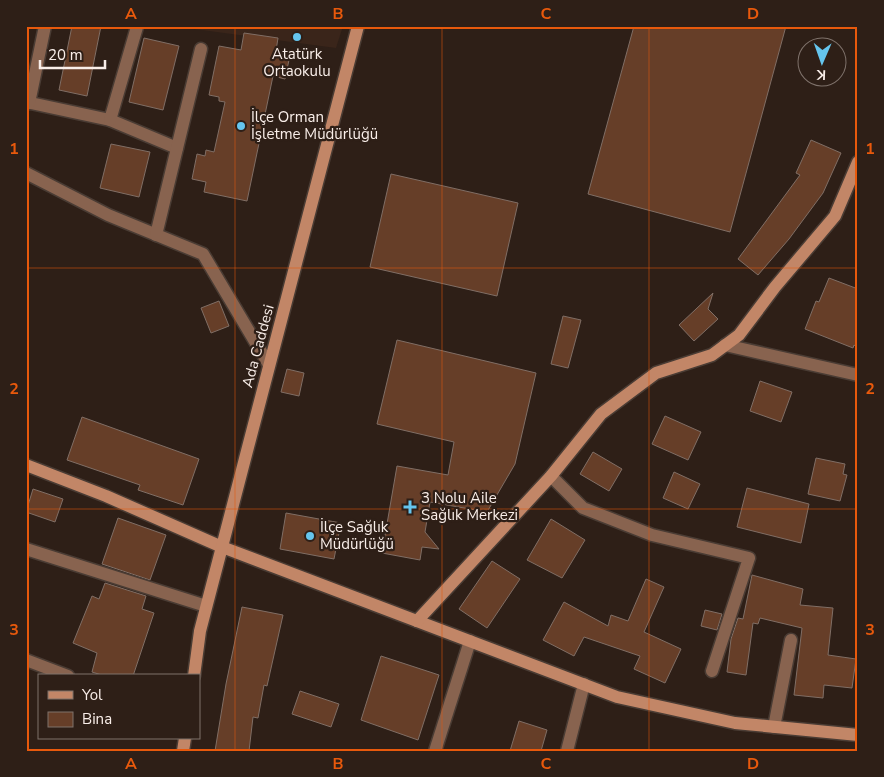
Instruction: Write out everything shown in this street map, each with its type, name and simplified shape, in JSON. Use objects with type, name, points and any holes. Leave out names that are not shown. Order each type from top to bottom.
[{"type":"street","points":[[45,26],[28,103],[110,120],[177,148]]},
{"type":"street","name":"Ada Caddesi","points":[[194,674],[200,630],[206,606],[358,26]]},
{"type":"street","points":[[110,120],[137,27]]},
{"type":"street","points":[[156,235],[202,49]]},
{"type":"street","points":[[417,621],[551,476],[601,414],[656,373],[712,355],[739,335],[775,286],[835,216],[858,162]]},
{"type":"street","points":[[26,173],[108,215],[203,254],[270,365]]},
{"type":"street","points":[[726,345],[858,375]]},
{"type":"street","points":[[26,465],[106,496],[222,547],[617,697],[735,723],[858,735]]},
{"type":"street","points":[[551,476],[583,508],[652,535],[749,558],[712,670]]},
{"type":"street","points":[[26,549],[206,606]]},
{"type":"street","points":[[774,727],[791,640]]},
{"type":"street","points":[[435,751],[470,641]]},
{"type":"street","points":[[26,660],[63,674]]},
{"type":"street","points":[[567,751],[584,684]]},
{"type":"shaded area","name":"Atatürk Ortaokulu","points":[[172,26],[343,26],[336,48]]},
{"type":"building","points":[[72,26],[101,26],[87,96],[59,90]]},
{"type":"building","points":[[634,26],[786,26],[730,232],[588,194]]},
{"type":"building","name":"İlçe Orman İşletme Müdürlüğü","points":[[244,33],[278,38],[275,57],[289,60],[285,79],[273,76],[247,201],[204,192],[206,182],[192,179],[197,154],[205,156],[206,150],[214,152],[225,102],[219,101],[219,97],[209,95],[219,46],[241,50]]},
{"type":"building","points":[[144,38],[179,46],[163,110],[129,102]]},
{"type":"building","points":[[811,140],[841,153],[823,193],[789,239],[758,275],[738,259],[800,175],[796,173]]},
{"type":"building","points":[[111,144],[150,152],[139,197],[100,188]]},
{"type":"building","points":[[391,174],[518,203],[497,296],[370,267]]},
{"type":"building","points":[[829,278],[858,289],[858,348],[854,345],[853,348],[805,329],[816,301],[819,302]]},
{"type":"building","points":[[713,293],[708,309],[718,319],[694,341],[679,325]]},
{"type":"building","points":[[219,301],[229,326],[211,333],[201,308]]},
{"type":"building","points":[[563,316],[581,320],[568,368],[551,364]]},
{"type":"building","points":[[397,340],[536,373],[515,464],[487,512],[430,502],[425,532],[439,549],[422,547],[420,560],[382,553],[397,466],[448,475],[454,442],[377,424]]},
{"type":"building","points":[[287,369],[304,373],[299,396],[281,392]]},
{"type":"building","points":[[760,381],[792,392],[781,422],[750,411]]},
{"type":"building","points":[[665,416],[701,432],[688,460],[652,444]]},
{"type":"building","points":[[82,417],[199,459],[183,505],[138,490],[140,485],[67,460]]},
{"type":"building","points":[[593,452],[622,469],[609,491],[580,474]]},
{"type":"building","points":[[816,458],[845,464],[843,474],[847,475],[840,501],[808,494]]},
{"type":"building","points":[[674,472],[700,484],[688,509],[663,498]]},
{"type":"building","points":[[747,488],[809,504],[801,543],[737,527]]},
{"type":"building","points":[[33,489],[63,499],[55,522],[26,512]]},
{"type":"building","name":"İlçe Sağlık Müdürlüğü","points":[[286,513],[341,523],[334,559],[280,549]]},
{"type":"building","points":[[118,518],[166,535],[150,580],[102,564]]},
{"type":"building","points":[[551,519],[585,540],[562,578],[527,560]]},
{"type":"building","points":[[492,561],[520,579],[487,628],[459,609]]},
{"type":"building","points":[[752,575],[803,589],[800,605],[833,608],[828,655],[856,659],[852,688],[824,685],[823,698],[794,695],[802,628],[760,618],[758,624],[753,623],[746,675],[727,672],[731,639],[738,618],[743,619]]},
{"type":"building","points":[[646,579],[664,587],[644,632],[681,649],[665,683],[634,669],[640,656],[584,637],[574,656],[543,640],[564,602],[608,626],[611,615],[628,621]]},
{"type":"building","points":[[105,583],[146,596],[142,609],[154,613],[134,674],[98,674],[92,672],[97,653],[73,643],[92,596],[99,599]]},
{"type":"building","points":[[242,607],[283,615],[267,686],[264,685],[258,718],[253,717],[249,751],[215,751],[226,684]]},
{"type":"building","points":[[705,610],[722,614],[717,630],[701,626]]},
{"type":"building","points":[[381,656],[439,675],[418,740],[361,720]]},
{"type":"building","points":[[300,691],[339,704],[331,727],[292,714]]},
{"type":"building","points":[[519,721],[547,730],[541,751],[510,751]]},
{"type":"place","name":"Atatürk Ortaokulu","points":[[297,37]]},
{"type":"place","name":"İlçe Orman İşletme Müdürlüğü","points":[[241,126]]},
{"type":"place","name":"3 Nolu Aile Sağlık Merkezi","points":[[410,507]]},
{"type":"place","name":"İlçe Sağlık Müdürlüğü","points":[[310,536]]}]
